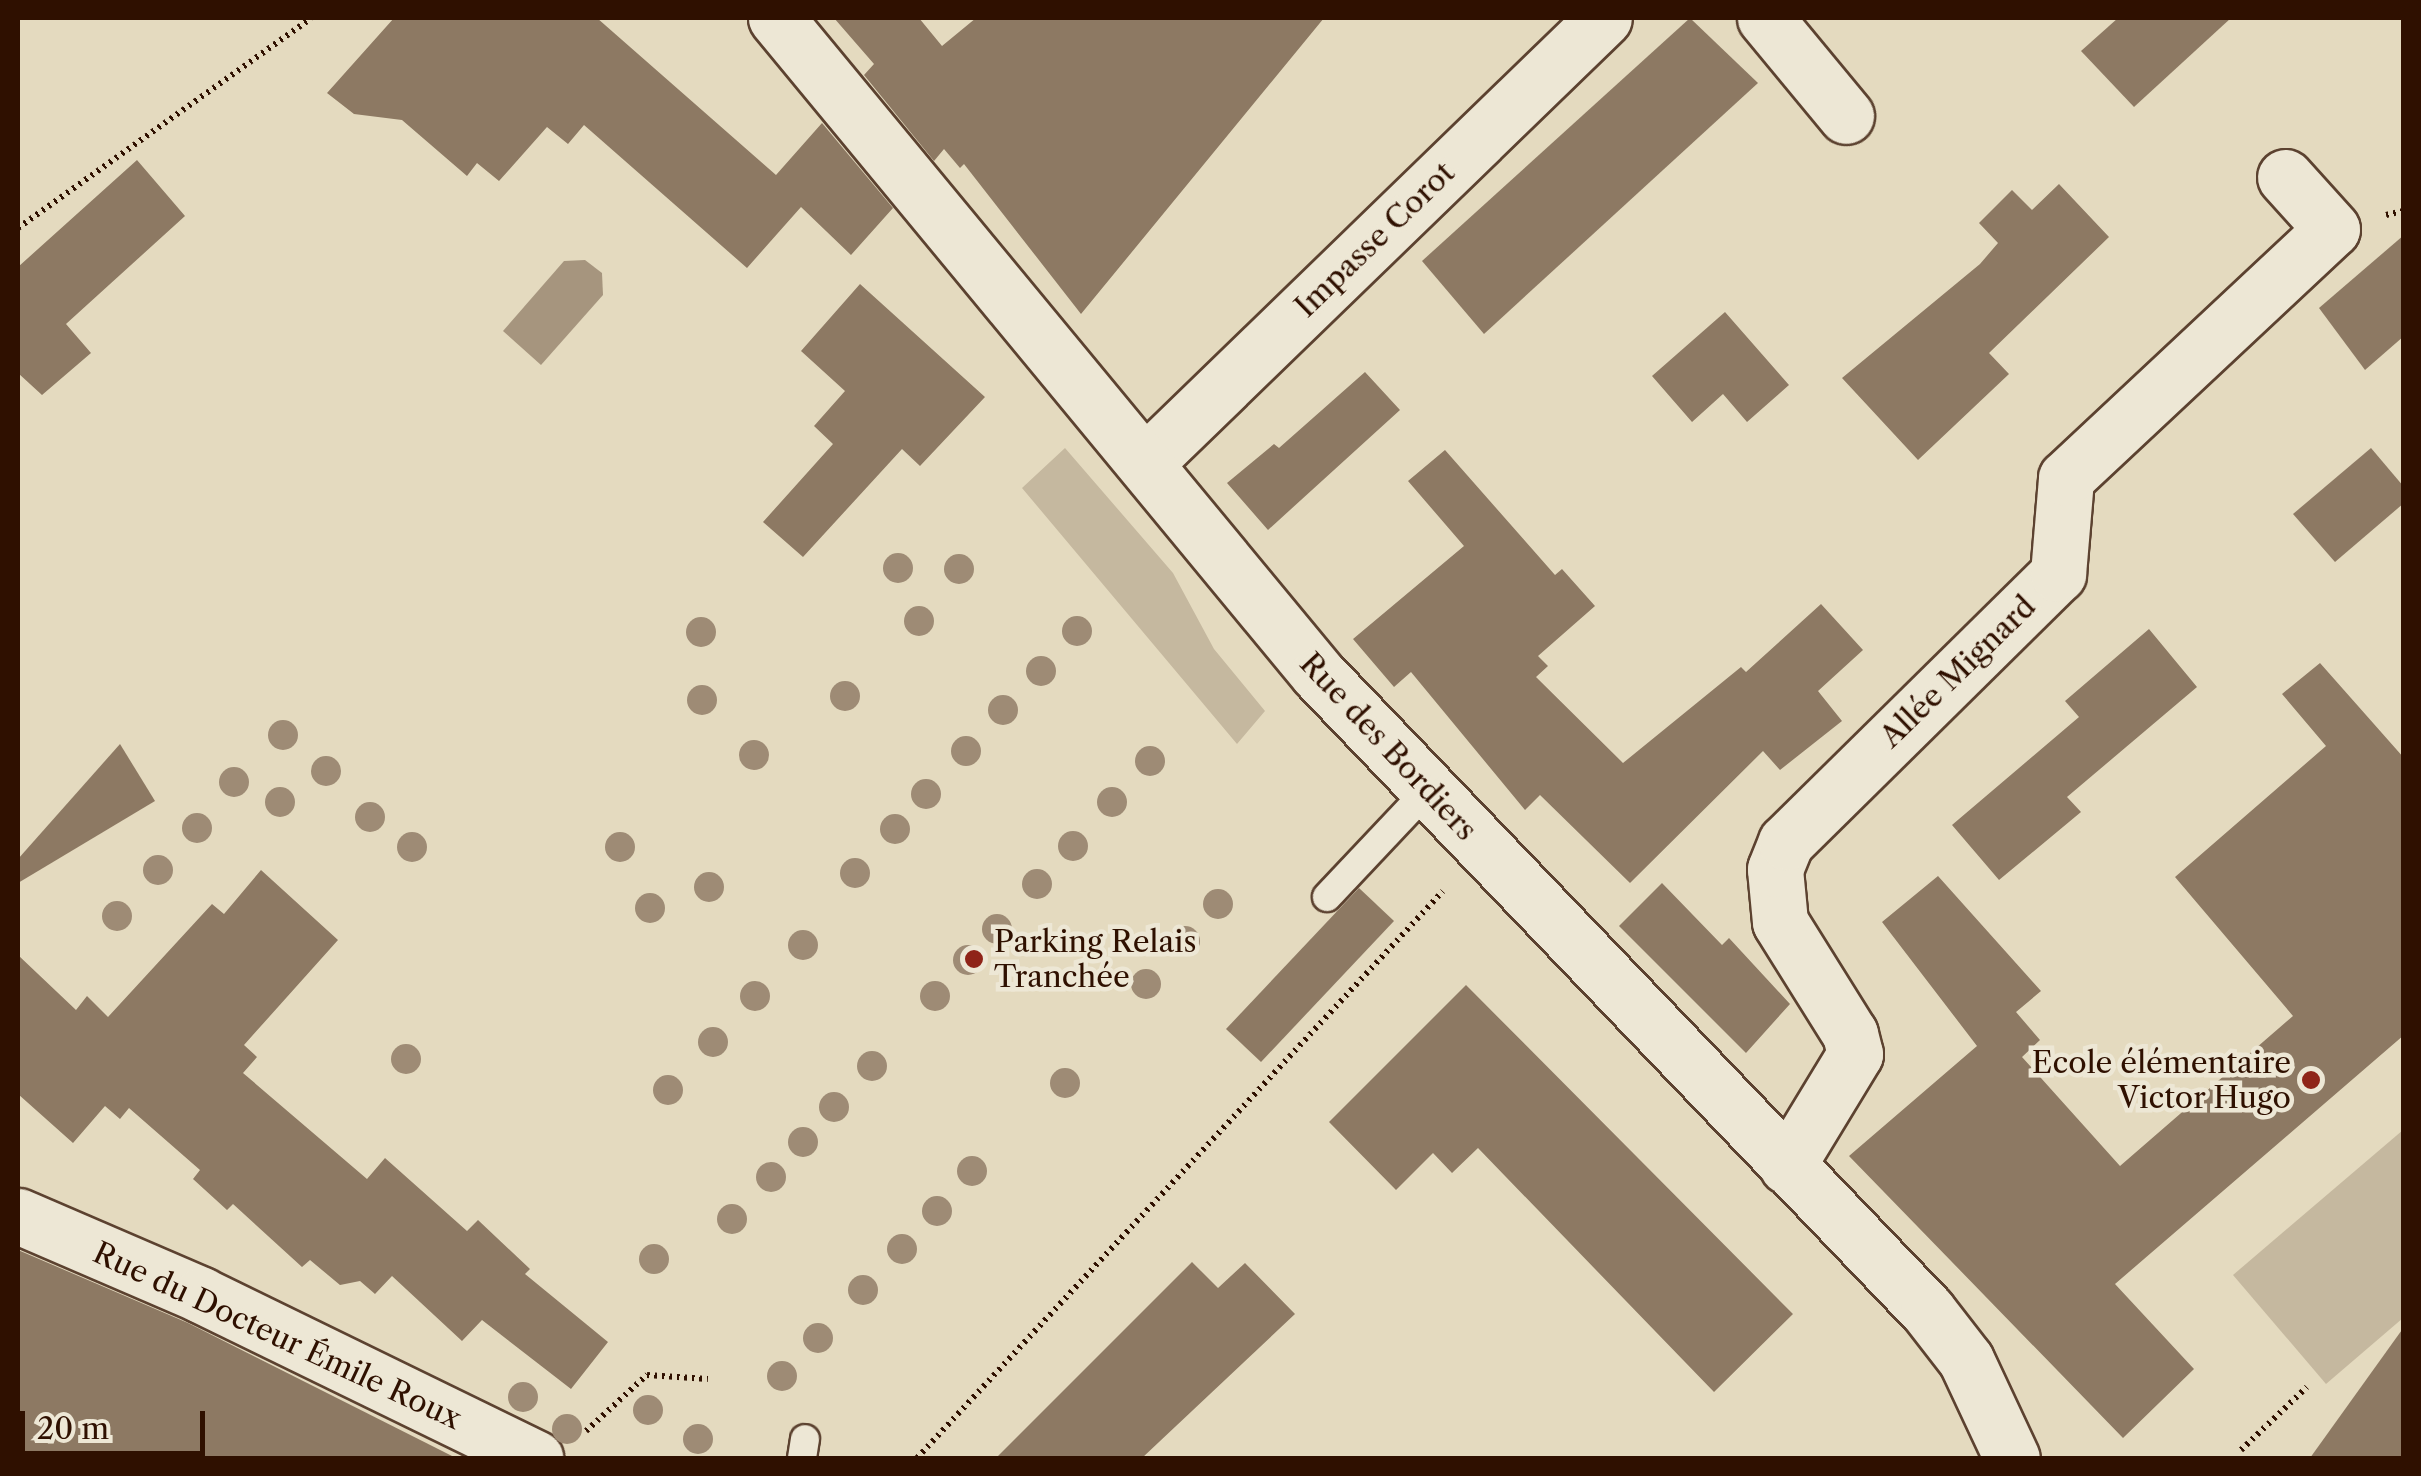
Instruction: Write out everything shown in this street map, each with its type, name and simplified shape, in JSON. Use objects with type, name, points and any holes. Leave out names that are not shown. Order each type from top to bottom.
[{"type":"street","name":"Rue des Bordiers","points":[[776,18],[1338,696],[1787,1166],[1966,1360],[2012,1458]]},
{"type":"street","name":"Impasse Corot","points":[[1145,464],[1604,18]]},
{"type":"street","points":[[1765,18],[1846,116]]},
{"type":"street","name":"Allée Mignard","points":[[1787,1166],[1855,1054],[1850,1034],[1780,922],[1776,869],[1786,842],[2058,574],[2066,478],[2332,229],[2285,176]]},
{"type":"street","name":"Rue du Docteur Émile Roux","points":[[18,1216],[201,1296],[535,1458]]},
{"type":"lane","points":[[1327,898],[1426,792]]},
{"type":"path","points":[[18,228],[310,18]]},
{"type":"path","points":[[916,1458],[1482,849]]},
{"type":"path","points":[[583,1434],[646,1375],[708,1379]]},
{"type":"path","points":[[2242,1450],[2307,1386]]},
{"type":"shaded area","points":[[585,260],[602,273],[603,295],[541,365],[503,331],[564,261]]},
{"type":"shaded area","points":[[1065,448],[1173,573],[1214,649],[1265,711],[1237,744],[1022,488]]},
{"type":"shaded area","points":[[2403,1130],[2403,1318],[2326,1384],[2233,1275]]},
{"type":"building","points":[[394,18],[597,18],[776,175],[822,123],[893,208],[851,255],[801,207],[747,268],[584,125],[568,144],[547,127],[499,181],[477,163],[467,176],[402,120],[354,114],[327,93]]},
{"type":"building","points":[[834,18],[919,18],[942,46],[976,18],[1324,18],[1081,314],[964,164],[960,168],[944,149],[934,161],[864,75],[874,64]]},
{"type":"building","points":[[1690,18],[1758,83],[1484,334],[1422,261]]},
{"type":"building","points":[[2118,18],[2231,18],[2134,107],[2081,51]]},
{"type":"building","points":[[137,160],[185,216],[66,324],[91,353],[42,395],[18,373],[18,267]]},
{"type":"building","points":[[2059,184],[2109,237],[1989,353],[2009,374],[1918,460],[1842,378],[1980,264],[1998,243],[1979,223],[2012,190],[2032,210]]},
{"type":"building","points":[[2404,235],[2404,336],[2365,370],[2319,308]]},
{"type":"building","points":[[860,284],[985,397],[920,466],[902,449],[803,557],[763,522],[833,444],[814,426],[845,391],[801,351]]},
{"type":"building","points":[[1725,312],[1789,385],[1747,422],[1723,394],[1692,422],[1652,376]]},
{"type":"building","points":[[1365,372],[1400,410],[1268,530],[1227,483],[1274,444],[1279,448]]},
{"type":"building","points":[[2371,448],[2404,487],[2404,503],[2335,562],[2293,514]]},
{"type":"building","points":[[1445,450],[1555,575],[1562,569],[1595,606],[1538,656],[1548,666],[1536,677],[1623,763],[1741,667],[1746,672],[1821,604],[1863,650],[1818,691],[1842,721],[1780,770],[1763,751],[1630,883],[1540,795],[1525,810],[1411,672],[1394,687],[1353,639],[1464,546],[1408,481]]},
{"type":"building","points":[[2149,629],[2197,687],[2067,797],[2081,812],[1999,880],[1952,825],[2079,717],[2065,701]]},
{"type":"building","points":[[2320,663],[2404,758],[2404,1035],[2115,1284],[2194,1369],[2123,1438],[1849,1156],[1977,1046],[1882,922],[1938,876],[2041,991],[2016,1012],[2040,1040],[2022,1057],[2120,1166],[2293,1016],[2175,877],[2326,746],[2282,694]]},
{"type":"building","points":[[120,744],[155,801],[18,883],[18,859]]},
{"type":"building","points":[[261,870],[338,940],[244,1045],[257,1057],[243,1073],[367,1179],[385,1158],[467,1231],[478,1220],[530,1269],[525,1274],[608,1342],[571,1389],[482,1320],[462,1341],[392,1276],[375,1294],[360,1281],[340,1285],[310,1260],[302,1267],[233,1204],[227,1210],[193,1179],[200,1170],[129,1108],[120,1119],[105,1106],[73,1143],[18,1094],[18,955],[76,1010],[87,996],[108,1017],[212,904],[224,914]]},
{"type":"building","points":[[1662,883],[1722,945],[1729,938],[1790,1004],[1746,1053],[1619,926]]},
{"type":"building","points":[[1359,888],[1394,921],[1261,1062],[1226,1029]]},
{"type":"building","points":[[1466,985],[1793,1314],[1714,1392],[1478,1148],[1452,1173],[1433,1153],[1396,1190],[1329,1122]]},
{"type":"building","points":[[18,1250],[188,1323],[456,1458],[18,1458]]},
{"type":"building","points":[[1192,1262],[1218,1288],[1245,1263],[1295,1314],[1142,1458],[996,1458]]},
{"type":"building","points":[[2404,1327],[2404,1458],[2310,1458]]},
{"type":"place","name":"Parking Relais Tranchée","points":[[974,959]]},
{"type":"place","name":"Ecole élémentaire Victor Hugo","points":[[2311,1080]]}]
